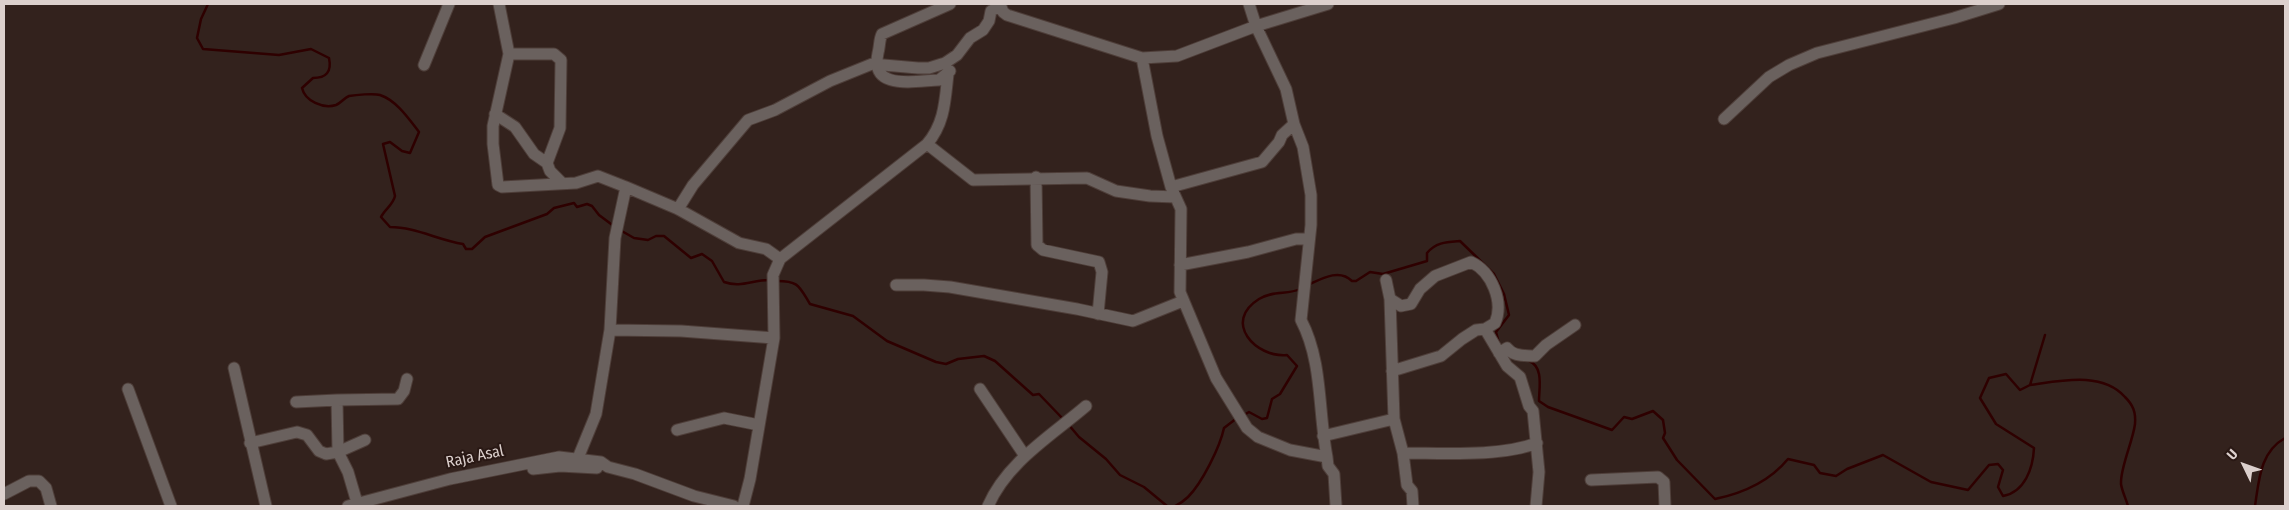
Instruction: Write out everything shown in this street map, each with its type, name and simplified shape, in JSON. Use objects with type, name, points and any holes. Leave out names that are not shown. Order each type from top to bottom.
[{"type":"street","points":[[424,65],[449,4]]},
{"type":"street","points":[[499,4],[509,54],[495,114],[493,144],[499,186],[561,182],[576,183],[598,176],[678,209],[739,244],[766,249],[780,259]]},
{"type":"street","points":[[948,74],[939,80],[891,80],[881,75],[875,63],[882,34],[950,4]]},
{"type":"street","points":[[1249,4],[1256,26],[1286,89],[1294,124],[1303,147],[1312,213],[1301,320],[1308,333],[1316,360],[1323,436],[1328,466],[1334,474],[1336,506]]},
{"type":"street","points":[[743,506],[750,479],[774,338],[773,281],[780,259],[927,144],[943,118],[948,74],[957,55],[970,38],[983,30],[989,21],[991,12],[1000,5],[1007,15],[1142,58],[1177,56],[1256,26],[1328,4]]},
{"type":"street","points":[[1724,119],[1769,77],[1789,65],[1817,53],[1954,18],[1999,4]]},
{"type":"street","points":[[509,54],[554,54],[561,60],[560,128],[547,163]]},
{"type":"street","points":[[678,209],[693,185],[748,120],[775,110],[855,70],[875,63],[929,68],[945,63],[957,55]]},
{"type":"street","points":[[1142,58],[1157,136],[1173,192],[1181,209],[1179,283],[1183,301],[1216,378],[1247,428],[1269,442],[1303,453],[1317,453],[1327,457]]},
{"type":"street","points":[[495,114],[515,128],[534,154],[547,163],[550,171],[561,182]]},
{"type":"street","points":[[927,144],[970,179],[1087,178],[1116,191],[1150,196],[1173,192],[1262,162],[1279,142],[1282,135],[1294,124]]},
{"type":"street","points":[[1036,178],[1038,244],[1043,250],[1099,262],[1102,272],[1098,314]]},
{"type":"street","points":[[578,458],[596,414],[610,330],[615,238],[626,187]]},
{"type":"street","points":[[1180,265],[1248,252],[1296,239],[1309,239]]},
{"type":"street","points":[[1390,299],[1401,306],[1411,304],[1420,290],[1435,276],[1471,262],[1479,266],[1499,301],[1495,323],[1485,329],[1476,330],[1441,356],[1392,371]]},
{"type":"street","points":[[1386,280],[1390,299],[1394,419],[1403,453],[1407,485],[1412,491],[1412,506]]},
{"type":"street","points":[[896,285],[950,287],[1133,321],[1183,301]]},
{"type":"street","points":[[1485,329],[1503,350],[1517,355],[1535,356],[1546,345],[1575,325]]},
{"type":"street","points":[[610,330],[681,331],[774,338]]},
{"type":"street","points":[[1503,350],[1506,366],[1520,377],[1528,406],[1533,411],[1537,443],[1539,491],[1536,506]]},
{"type":"street","points":[[234,368],[266,506]]},
{"type":"street","points":[[296,402],[398,398],[404,391],[407,379]]},
{"type":"street","points":[[128,389],[172,506]]},
{"type":"street","points":[[980,389],[1024,456]]},
{"type":"street","points":[[337,400],[338,452],[348,472],[354,505]]},
{"type":"street","points":[[988,506],[996,490],[1024,456],[1086,406]]},
{"type":"street","points":[[677,430],[724,418],[759,425]]},
{"type":"street","points":[[1323,436],[1394,419]]},
{"type":"street","points":[[250,443],[297,432],[307,435],[322,453],[338,452],[365,440]]},
{"type":"street","points":[[1403,453],[1467,453],[1524,448],[1537,443]]},
{"type":"street","name":"Raja Asal","points":[[354,505],[500,468],[552,458],[578,458],[601,462],[608,467],[635,474],[693,501],[734,506]]},
{"type":"street","name":"Raja Asal","points":[[375,506],[452,486],[546,467],[577,466],[602,469],[608,467]]},
{"type":"street","points":[[1591,480],[1658,477],[1664,482],[1665,506]]},
{"type":"street","points":[[4,494],[29,481],[39,481],[46,488],[51,506]]},
{"type":"waterway","points":[[208,4],[201,19],[197,38],[203,49],[279,55],[311,49],[329,58],[330,63],[329,70],[325,75],[313,78],[302,88],[307,97],[315,103],[331,106],[338,104],[349,96],[377,94],[386,97],[397,105],[406,116],[419,132],[410,153],[402,151],[390,142],[383,144],[395,196],[393,202],[381,217],[390,227],[417,231],[463,244],[466,249],[472,249],[485,237],[547,214],[554,208],[574,203],[577,207],[587,204],[592,206],[599,215],[615,227]]},
{"type":"waterway","points":[[620,230],[634,238],[648,240],[656,236],[664,236],[691,258],[702,254],[712,261],[724,282],[741,284],[769,280]]},
{"type":"waterway","points":[[1308,285],[1336,275],[1356,281],[1370,272],[1383,274],[1427,261],[1427,253],[1430,249],[1442,243],[1460,241],[1494,274],[1504,294],[1509,315],[1496,332],[1499,343]]},
{"type":"waterway","points":[[777,281],[790,282],[798,286],[810,304],[853,316],[887,341],[936,362],[946,364],[958,359],[984,356],[995,361],[1033,395],[1039,394],[1064,420]]},
{"type":"waterway","points":[[1244,415],[1249,412],[1262,419],[1267,418],[1272,399],[1280,394],[1297,366],[1287,355],[1264,351],[1255,345],[1247,337],[1243,328],[1243,318],[1248,308],[1264,296],[1300,289]]},
{"type":"waterway","points":[[1529,361],[1534,364],[1539,373],[1539,401],[1548,407],[1612,430],[1624,417],[1632,419],[1653,411],[1663,420],[1665,433],[1663,438],[1677,460],[1715,499],[1746,490],[1773,474],[1788,459],[1814,465],[1820,473],[1836,476],[1847,469],[1883,455],[1931,482],[1968,490],[1989,465],[1998,464],[2003,470],[1998,487],[2003,496],[2017,490],[2026,478],[2030,471],[2034,448],[1996,424],[1980,398],[1989,378],[2006,374],[2020,390],[2030,385],[2045,335]]},
{"type":"waterway","points":[[2030,385],[2067,380],[2093,381],[2116,389],[2128,400],[2135,416],[2134,431],[2121,478],[2128,506]]},
{"type":"waterway","points":[[1175,506],[1188,497],[1199,483],[1215,454],[1224,428],[1237,418]]},
{"type":"waterway","points":[[1068,424],[1079,437],[1106,459],[1120,475],[1144,487],[1167,506]]},
{"type":"waterway","points":[[2255,506],[2262,468],[2270,451],[2285,438]]}]
